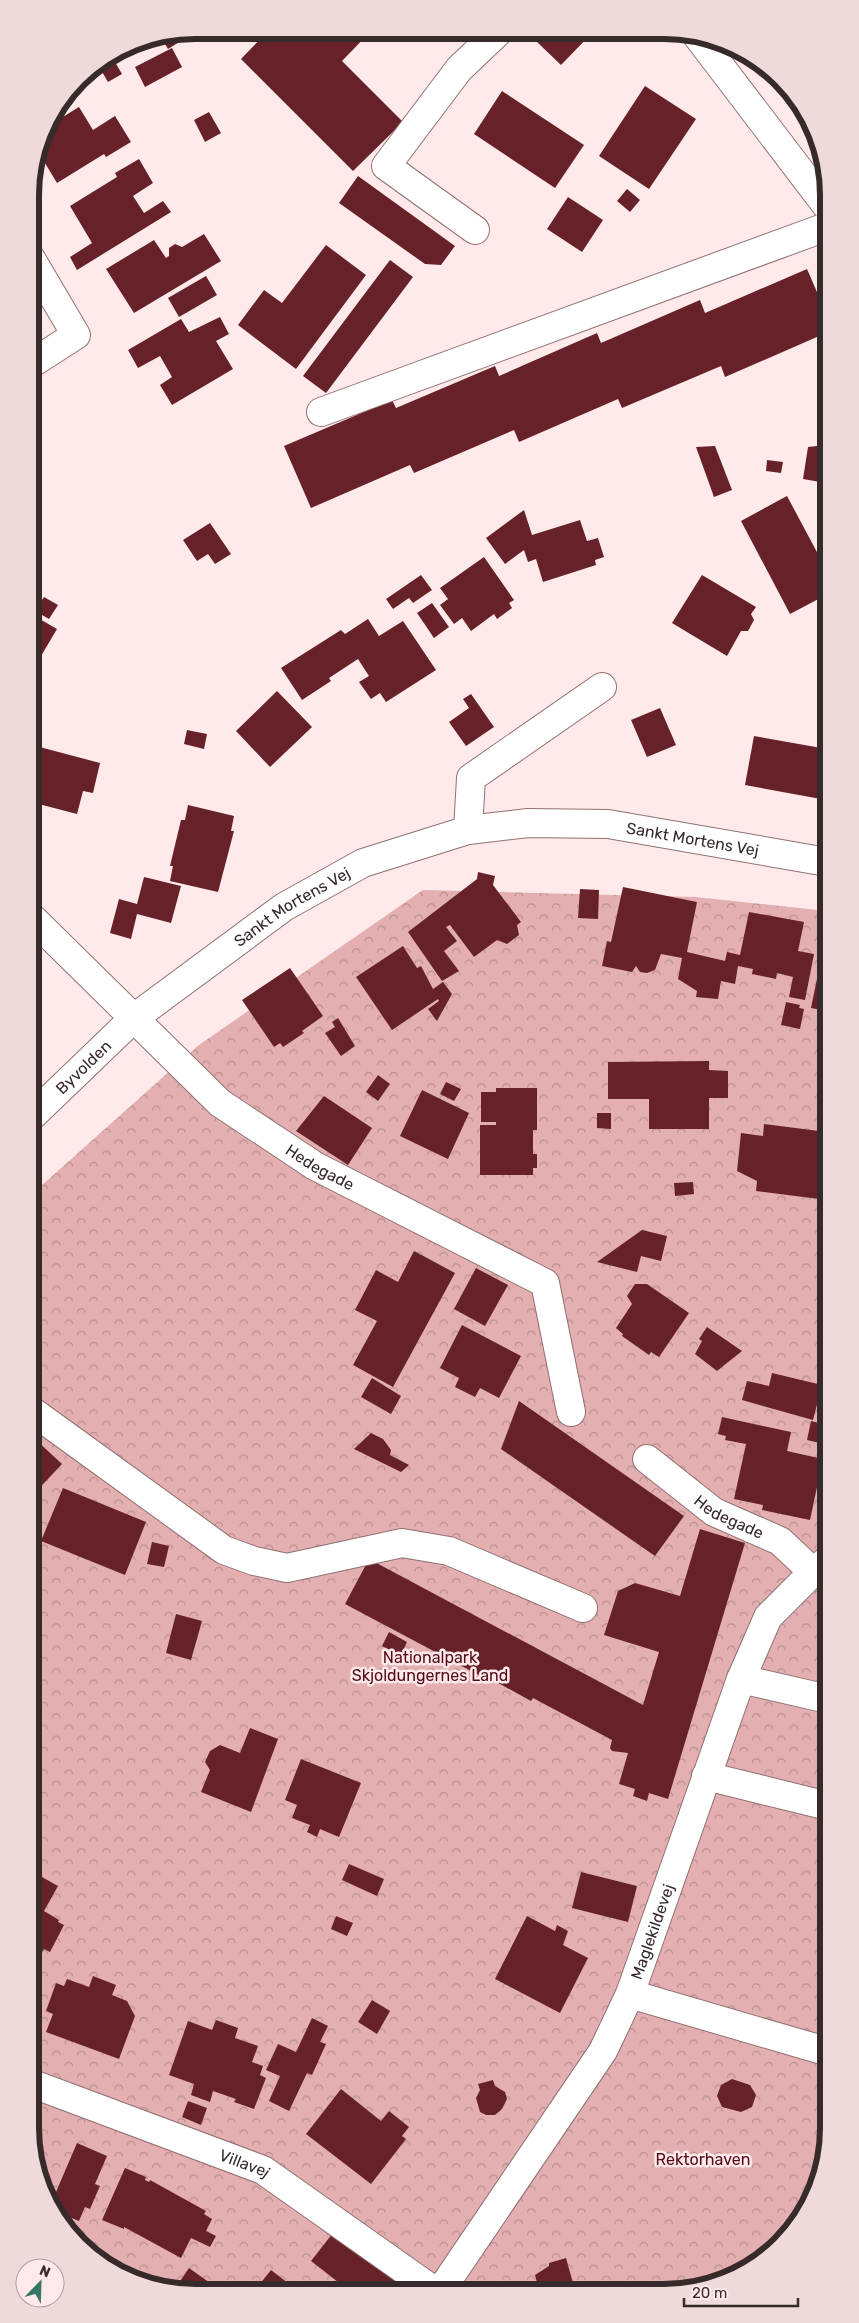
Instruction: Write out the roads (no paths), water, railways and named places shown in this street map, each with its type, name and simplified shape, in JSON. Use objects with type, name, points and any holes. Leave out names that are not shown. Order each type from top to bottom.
[{"type":"street","points":[[475,230],[386,166],[459,69],[491,39]]},
{"type":"street","points":[[704,44],[820,197]]},
{"type":"street","points":[[321,412],[820,229]]},
{"type":"street","points":[[39,272],[76,335],[39,359]]},
{"type":"street","points":[[468,830],[471,778],[602,686]]},
{"type":"street","name":"Sankt Mortens Vej","points":[[134,1018],[284,907],[363,863],[468,830],[528,823],[608,824],[820,861]]},
{"type":"street","name":"Hedegade","points":[[39,925],[220,1103],[315,1166],[545,1283],[570,1412]]},
{"type":"street","name":"Byvolden","points":[[39,1109],[134,1018]]},
{"type":"street","points":[[39,1416],[224,1550],[254,1561],[287,1568],[402,1543],[449,1551],[583,1608]]},
{"type":"street","name":"Hedegade","points":[[648,1459],[714,1512],[780,1540],[820,1566]]},
{"type":"street","name":"Maglekildevej","points":[[445,2284],[603,2051],[630,1994],[741,1679],[768,1617],[820,1566]]},
{"type":"street","points":[[741,1679],[820,1697]]},
{"type":"street","points":[[706,1776],[817,1803]]},
{"type":"street","points":[[630,1994],[820,2050]]},
{"type":"street","name":"Villavej","points":[[39,2086],[264,2170],[425,2284]]},
{"type":"park label","name":"Nationalpark Skjoldungernes Land","points":[[430,1666]]},
{"type":"park label","name":"Rektorhaven","points":[[703,2159]]}]
